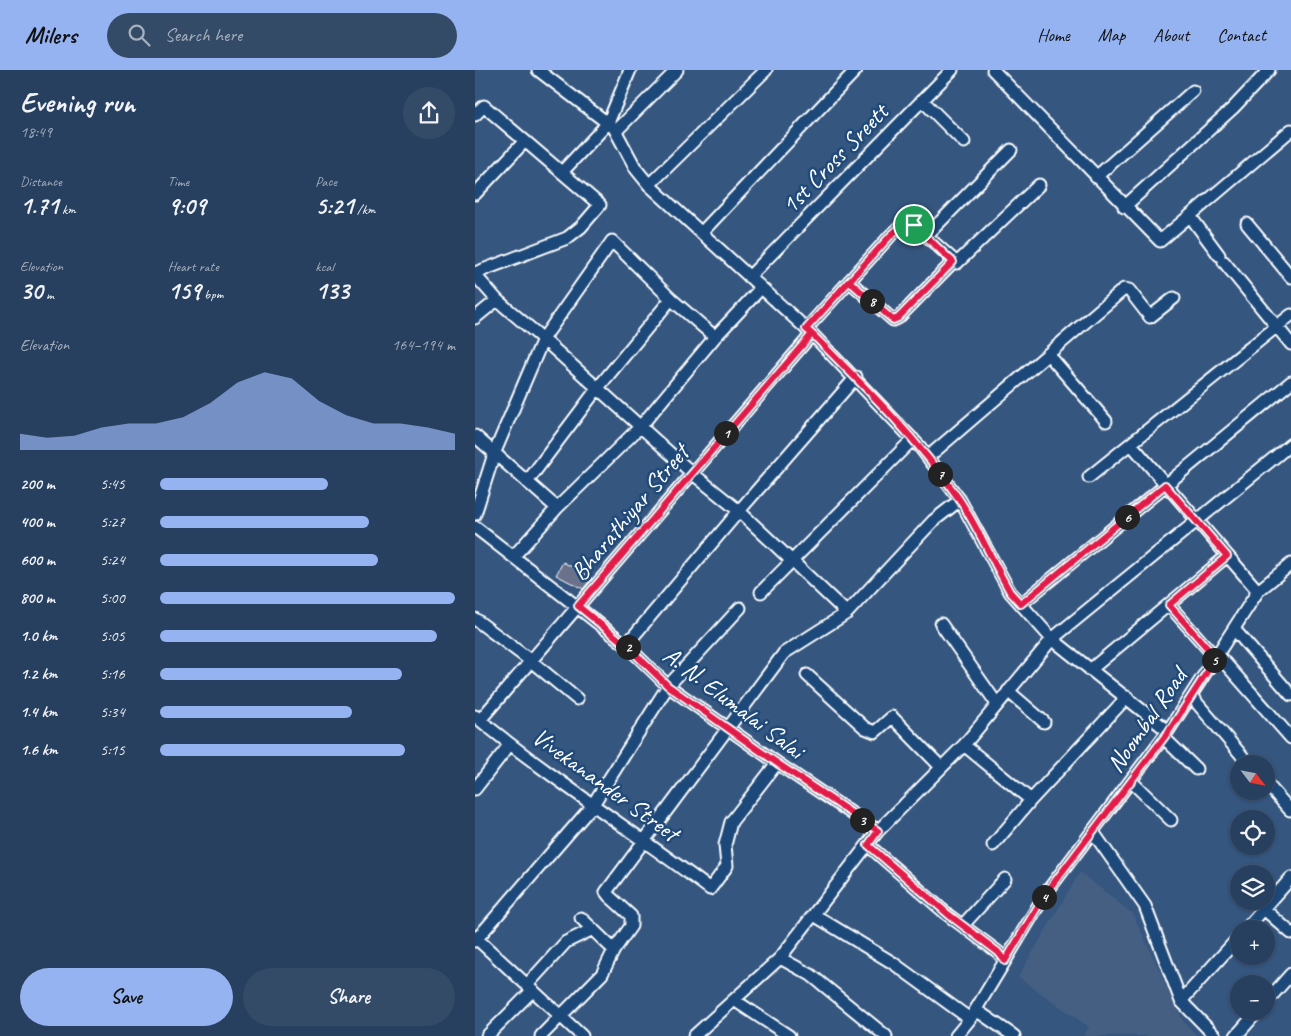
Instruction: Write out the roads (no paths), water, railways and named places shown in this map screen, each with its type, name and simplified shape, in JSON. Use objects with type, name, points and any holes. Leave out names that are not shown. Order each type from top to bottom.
[{"type":"street","points":[[538,70],[617,131],[636,169],[649,185],[809,331],[856,377],[913,439],[960,500],[1010,592],[1052,639],[1127,697],[1166,734],[1196,769]]},
{"type":"street","points":[[562,172],[607,123],[630,70]]},
{"type":"street","points":[[617,131],[677,70]]},
{"type":"street","points":[[649,185],[766,70]]},
{"type":"street","points":[[702,232],[856,70]]},
{"type":"street","points":[[993,70],[1124,207],[1160,241],[1291,130]]},
{"type":"street","points":[[1124,207],[1227,114],[1269,70]]},
{"type":"street","name":"1st Cross Sreett","points":[[749,277],[947,72]]},
{"type":"street","points":[[1096,177],[1193,91]]},
{"type":"street","points":[[922,100],[965,142]]},
{"type":"street","points":[[475,115],[484,106],[600,205],[581,227],[567,238],[475,274],[497,300],[692,473],[739,511],[847,613]]},
{"type":"street","points":[[477,191],[524,142]]},
{"type":"street","points":[[926,236],[1011,150]]},
{"type":"street","points":[[849,281],[893,320],[898,318],[953,262],[961,262],[1039,185]]},
{"type":"street","points":[[1189,216],[1221,259],[1291,344]]},
{"type":"street","points":[[1247,224],[1291,277]]},
{"type":"street","name":"Bharathiyar Street","points":[[477,718],[531,661],[692,473],[849,281],[891,235],[903,225],[914,225],[953,262]]},
{"type":"street","points":[[475,514],[495,454],[543,339],[612,241],[671,299],[715,337]]},
{"type":"street","points":[[513,557],[557,508],[640,427],[715,337],[761,288]]},
{"type":"street","points":[[927,457],[1124,289],[1129,290],[1149,317],[1174,298]]},
{"type":"street","points":[[527,482],[597,389],[671,299]]},
{"type":"street","points":[[475,318],[497,300]]},
{"type":"street","points":[[1089,477],[1291,315]]},
{"type":"street","points":[[1048,354],[1106,421]]},
{"type":"street","points":[[626,645],[739,511],[856,377]]},
{"type":"street","points":[[1021,604],[1291,382]]},
{"type":"street","points":[[475,436],[557,508]]},
{"type":"street","points":[[761,592],[793,562],[913,439]]},
{"type":"street","points":[[1131,444],[1195,521],[1258,591]]},
{"type":"street","points":[[694,1036],[780,958],[878,831],[940,766],[964,745],[1052,639],[1291,444]]},
{"type":"street","points":[[541,1036],[602,974],[614,950],[631,926],[633,919],[607,892],[643,841],[785,654],[847,613],[933,521],[960,500]]},
{"type":"street","name":"A. N. Elumalai Salai","points":[[475,527],[626,645],[668,686],[878,831]]},
{"type":"street","points":[[1091,670],[1227,556]]},
{"type":"street","name":"Noombal Road","points":[[957,1036],[973,1014],[1046,893],[1166,734],[1258,591],[1291,564]]},
{"type":"street","points":[[1169,605],[1291,738]]},
{"type":"street","points":[[582,1036],[476,939],[592,806],[668,686],[740,608]]},
{"type":"street","points":[[475,620],[531,661],[577,699]]},
{"type":"street","points":[[941,624],[997,704]]},
{"type":"street","points":[[1234,629],[1291,695]]},
{"type":"street","points":[[807,675],[865,728],[875,732],[892,717],[940,766]]},
{"type":"street","points":[[1008,691],[1044,722]]},
{"type":"street","points":[[1191,696],[1241,755]]},
{"type":"street","points":[[993,845],[1031,800],[1127,697]]},
{"type":"street","name":"Vivekanander Street","points":[[477,718],[592,806],[670,858],[710,889],[727,866],[725,845],[731,822],[777,763]]},
{"type":"street","points":[[475,789],[510,744]]},
{"type":"street","points":[[964,745],[1031,800]]},
{"type":"street","points":[[1131,781],[1171,820]]},
{"type":"street","points":[[1275,793],[1290,810]]},
{"type":"street","points":[[1093,832],[1145,906],[1181,1001],[1215,1036]]},
{"type":"street","points":[[868,845],[963,926],[998,952],[1005,961]]},
{"type":"street","points":[[1275,896],[1291,878]]},
{"type":"street","points":[[963,926],[1005,879]]},
{"type":"street","points":[[1254,920],[1262,910]]},
{"type":"street","points":[[1266,910],[1291,933]]},
{"type":"street","points":[[814,915],[973,1014],[1012,1035]]},
{"type":"street","points":[[581,918],[614,950]]},
{"type":"street","points":[[487,1036],[530,988],[566,942],[593,930]]},
{"type":"street","points":[[1181,1001],[1230,947]]},
{"type":"street","points":[[780,958],[811,975],[886,1036]]},
{"type":"street","points":[[1275,992],[1291,974]]},
{"type":"street","points":[[734,1000],[773,1031],[789,1036]]},
{"type":"street","points":[[1236,1036],[1250,1020]]}]
